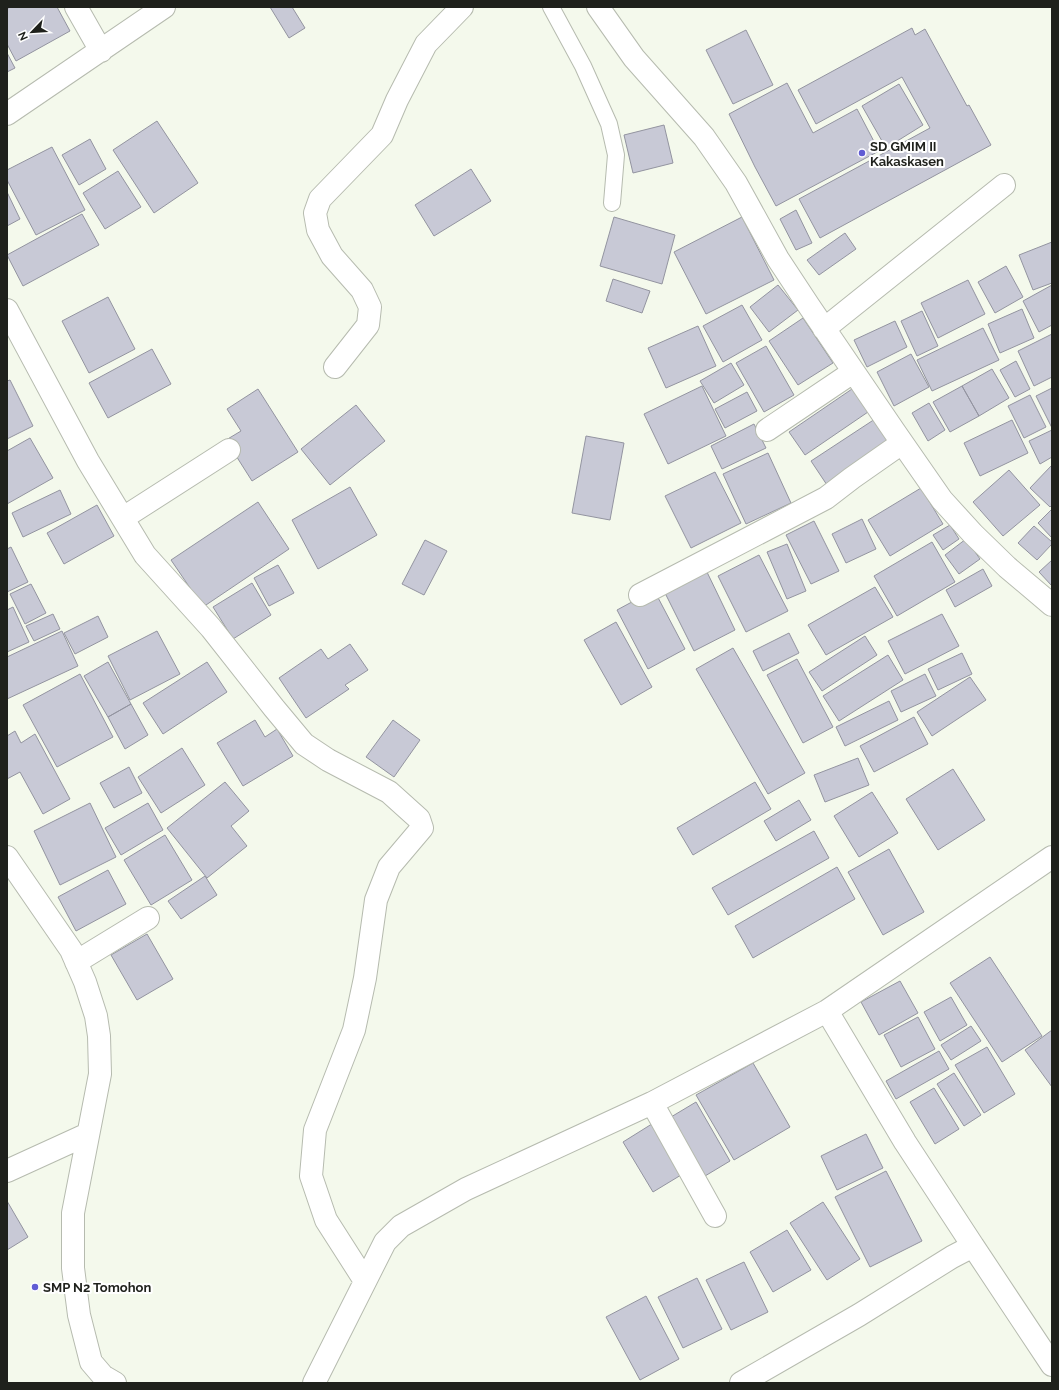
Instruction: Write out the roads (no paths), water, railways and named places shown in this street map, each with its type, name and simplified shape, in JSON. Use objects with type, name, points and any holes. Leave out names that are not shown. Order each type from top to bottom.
[{"type":"street","points":[[76,7],[101,51]]},
{"type":"street","points":[[7,114],[164,7]]},
{"type":"street","points":[[335,366],[368,325],[370,307],[362,290],[332,256],[318,230],[316,213],[320,199],[382,135],[397,100],[426,44],[462,7]]},
{"type":"street","points":[[598,7],[634,58],[708,143],[736,183],[778,259],[853,372],[942,500],[973,534],[1007,567],[1052,605]]},
{"type":"street","points":[[824,329],[1004,185]]},
{"type":"street","points":[[7,310],[88,461],[144,555],[211,628],[304,744],[328,760],[389,792],[419,819],[422,828],[390,867],[376,900],[365,978],[354,1030],[315,1130],[311,1176],[326,1220],[365,1281]]},
{"type":"street","points":[[767,430],[853,372]]},
{"type":"street","points":[[640,595],[826,498],[902,443]]},
{"type":"street","points":[[122,518],[229,450]]},
{"type":"street","points":[[7,857],[71,950],[85,982],[96,1016],[99,1036],[100,1074],[73,1213],[73,1268],[79,1315],[91,1362],[103,1376],[114,1383]]},
{"type":"street","points":[[314,1383],[385,1242],[400,1226],[466,1189],[652,1102],[827,1011],[1052,857]]},
{"type":"street","points":[[76,962],[148,918]]},
{"type":"street","points":[[827,1011],[905,1142],[1052,1365]]},
{"type":"street","points":[[652,1102],[715,1216]]},
{"type":"street","points":[[7,1171],[88,1134]]},
{"type":"street","points":[[741,1383],[859,1315],[952,1257],[973,1246]]},
{"type":"lane","points":[[552,7],[583,66],[609,124],[616,155],[612,203]]},
{"type":"place","name":"SD GMIM II Kakaskasen","points":[[862,153]]},
{"type":"place","name":"SMP N2 Tomohon","points":[[35,1287]]}]
